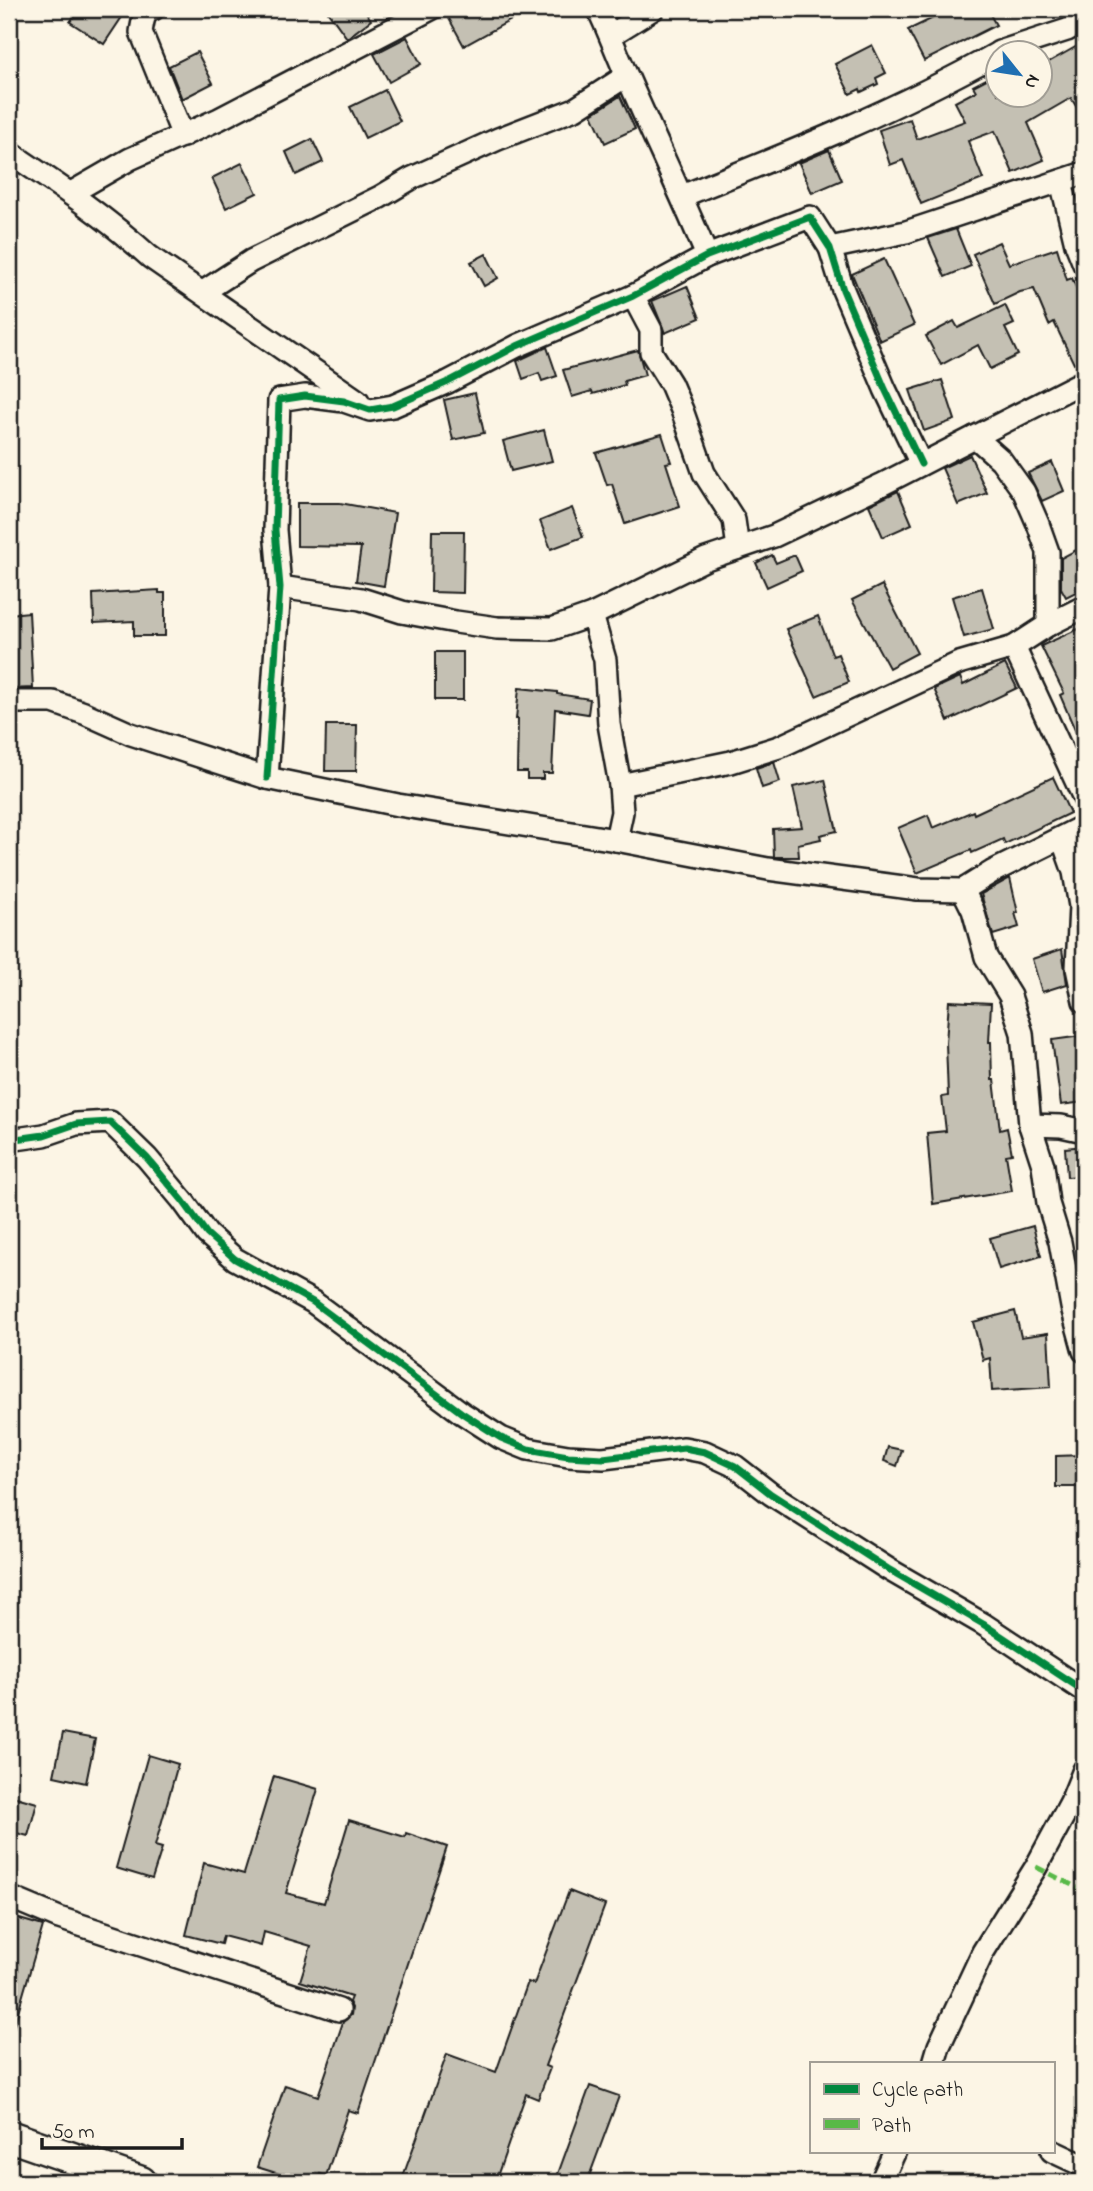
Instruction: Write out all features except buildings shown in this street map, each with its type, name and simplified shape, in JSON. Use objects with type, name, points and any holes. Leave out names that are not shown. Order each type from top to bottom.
[{"type":"main road","points":[[9,2136],[141,2182]]},
{"type":"street","points":[[153,9],[149,10],[143,19],[141,32],[183,136]]},
{"type":"street","points":[[71,193],[130,159],[219,120],[431,9]]},
{"type":"street","points":[[598,9],[707,256]]},
{"type":"street","points":[[611,35],[653,9]]},
{"type":"street","points":[[1043,38],[1084,21]]},
{"type":"street","points":[[682,196],[803,149],[984,61]]},
{"type":"street","points":[[203,292],[251,261],[380,197],[412,178],[575,108],[626,76]]},
{"type":"street","points":[[9,152],[71,193],[150,257],[370,410]]},
{"type":"street","points":[[830,248],[906,232],[1084,173]]},
{"type":"street","points":[[1061,181],[1076,244],[1084,264]]},
{"type":"street","points":[[267,778],[280,587],[275,530],[279,400],[305,396],[344,401],[370,410],[393,405],[448,382],[517,346],[633,296],[707,256],[810,217],[830,248],[843,290],[885,389],[921,464]]},
{"type":"street","points":[[633,296],[651,330],[651,352],[671,384],[704,473],[734,520],[738,548]]},
{"type":"street","points":[[280,587],[360,599],[402,612],[497,628],[552,629],[592,615],[706,559],[774,536],[1084,381]]},
{"type":"street","points":[[975,437],[1001,460],[1024,492],[1038,524],[1048,552],[1048,625]]},
{"type":"street","points":[[620,785],[731,762],[779,747],[959,663],[1014,647],[1048,625],[1084,607]]},
{"type":"street","points":[[592,615],[605,660],[609,724],[620,785],[622,812],[616,840]]},
{"type":"street","points":[[1014,647],[1084,798]]},
{"type":"street","points":[[9,702],[53,702],[131,734],[267,778],[398,805],[780,870],[918,890],[962,890],[1084,826]]},
{"type":"street","points":[[1062,838],[1080,906],[1077,968],[1084,1001]]},
{"type":"street","points":[[962,890],[973,911],[986,957],[1010,996],[1021,1033],[1031,1125],[1043,1165],[1048,1203],[1060,1242],[1072,1307],[1084,1350]]},
{"type":"street","points":[[9,1140],[44,1135],[76,1124],[110,1122],[147,1158],[207,1234],[236,1259],[313,1302],[501,1438],[528,1448],[568,1456],[603,1458],[684,1448],[705,1452],[735,1466],[771,1494],[888,1569],[983,1624],[1084,1691]]},
{"type":"street","points":[[1031,1125],[1061,1126],[1084,1131]]},
{"type":"street","points":[[934,2062],[939,2046],[983,1952],[1036,1867],[1071,1802],[1084,1770]]},
{"type":"street","points":[[9,1898],[59,1918],[339,2010]]},
{"type":"street","points":[[881,2182],[895,2152]]},
{"type":"street","points":[[1054,2152],[1084,2166]]},
{"type":"marked path","points":[[1036,1867],[1084,1891]]},
{"type":"cycle path","points":[[267,778],[280,587],[275,530],[279,400],[305,396],[344,401],[370,410],[393,406],[448,382],[517,346],[633,296],[707,256],[810,217],[830,248],[843,290],[885,389],[921,464]]},
{"type":"cycle path","points":[[9,1140],[44,1135],[76,1124],[110,1122],[147,1158],[207,1234],[235,1259],[313,1302],[462,1413],[501,1438],[528,1449],[568,1456],[603,1458],[684,1448],[705,1452],[735,1466],[771,1494],[888,1569],[983,1624],[1084,1691]]}]
